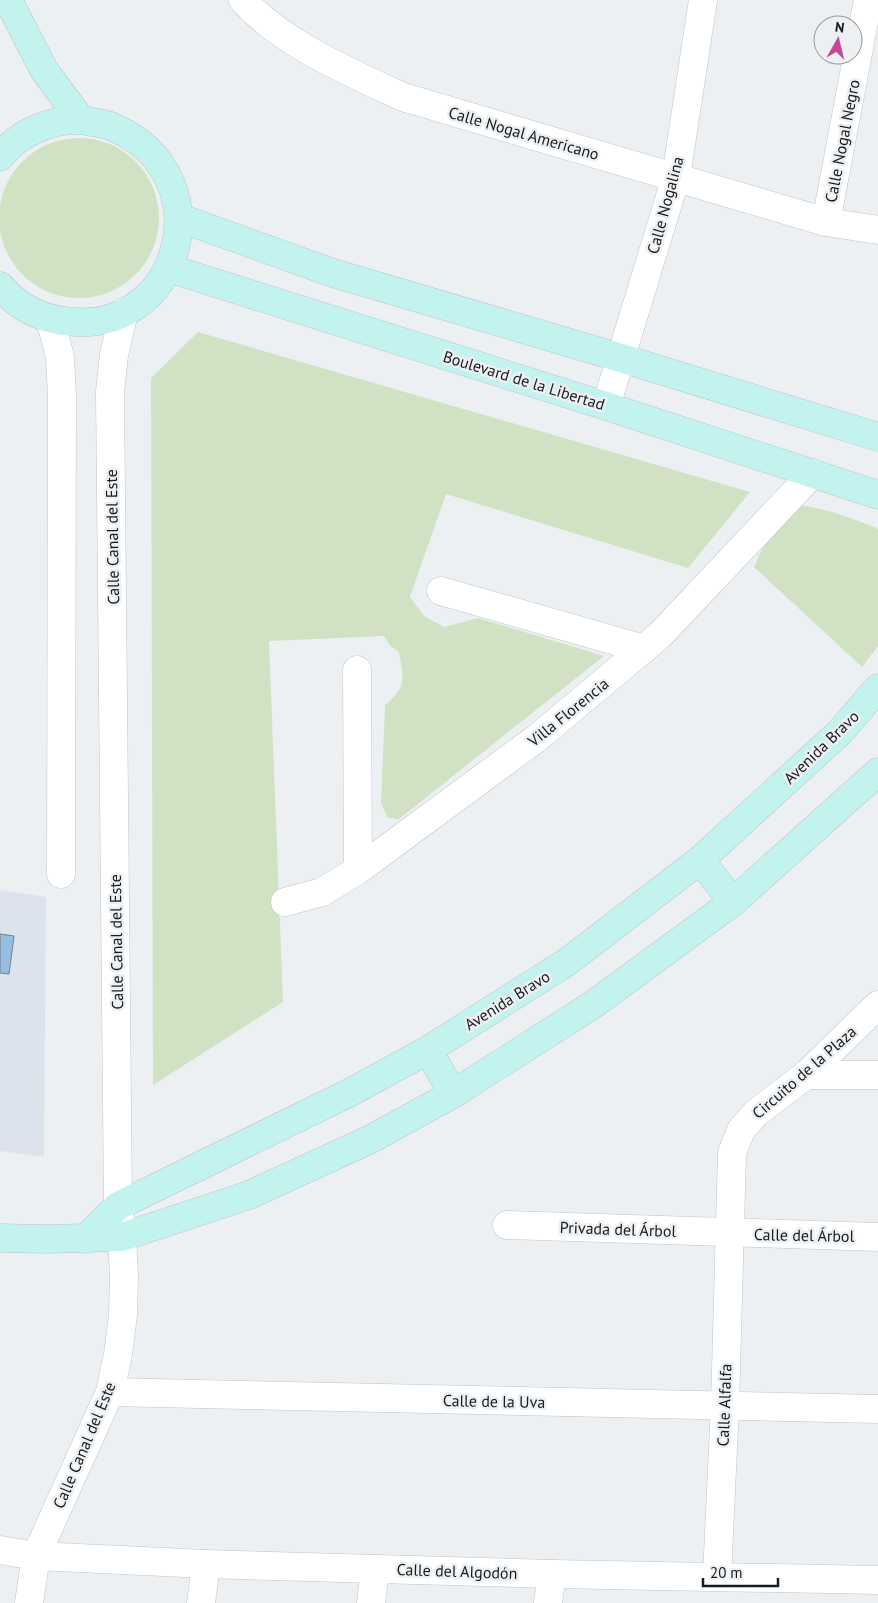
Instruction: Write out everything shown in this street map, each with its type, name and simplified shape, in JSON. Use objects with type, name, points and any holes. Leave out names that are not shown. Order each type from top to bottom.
[{"type":"main road","points":[[8,0],[44,70],[81,120]]},
{"type":"main road","points":[[0,286],[8,295],[28,310],[50,319],[75,323],[100,320],[124,312],[142,301],[156,286],[168,268],[177,244],[180,218],[174,188],[160,161],[138,140],[111,126],[81,120],[53,123],[26,134],[1,148]]},
{"type":"main road","points":[[180,218],[333,273],[621,358],[878,437]]},
{"type":"main road","name":"Boulevard de la Libertad","points":[[168,268],[606,406],[878,495]]},
{"type":"main road","name":"Avenida Bravo","points":[[85,1239],[118,1206],[349,1093],[428,1050],[567,962],[700,860],[839,733],[878,688]]},
{"type":"main road","points":[[0,1238],[85,1239],[122,1237],[249,1195],[371,1139],[453,1094],[594,1004],[733,902],[878,772]]},
{"type":"main road","points":[[700,860],[733,902]]},
{"type":"main road","points":[[428,1050],[453,1094]]},
{"type":"street","name":"Calle Nogal Americano","points":[[244,0],[252,10],[293,40],[341,68],[403,97],[826,222],[878,230]]},
{"type":"street","name":"Calle Nogalina","points":[[606,406],[676,177],[703,0]]},
{"type":"street","name":"Calle Nogal Negro","points":[[826,222],[866,78],[868,0]]},
{"type":"street","name":"Calle Canal del Este","points":[[30,1603],[36,1556],[110,1392],[118,1354],[123,1315],[124,1276],[118,1206],[110,392],[114,355],[124,312]]},
{"type":"street","points":[[50,319],[60,357],[62,396],[61,874]]},
{"type":"street","name":"Villa Florencia","points":[[285,902],[322,892],[358,870],[537,738],[660,635],[813,473]]},
{"type":"street","points":[[441,591],[644,649]]},
{"type":"street","points":[[357,670],[358,870]]},
{"type":"street","name":"Circuito de la Plaza","points":[[730,1233],[732,1153],[741,1130],[756,1113],[806,1075],[878,1005]]},
{"type":"street","points":[[806,1075],[878,1075]]},
{"type":"street","name":"Privada del Árbol","points":[[507,1226],[730,1233]]},
{"type":"street","name":"Calle del Árbol","points":[[730,1233],[878,1237]]},
{"type":"street","name":"Calle Alfalfa","points":[[717,1576],[725,1406],[730,1233]]},
{"type":"street","name":"Calle de la Uva","points":[[110,1392],[878,1409]]},
{"type":"street","name":"Calle del Algodón","points":[[0,1550],[36,1556],[206,1564],[552,1574],[878,1580]]},
{"type":"street","points":[[202,1603],[206,1564]]},
{"type":"street","points":[[371,1603],[375,1569]]},
{"type":"street","points":[[548,1603],[552,1574]]},
{"type":"shaded area","points":[[0,890],[46,897],[44,1157],[0,1151]]},
{"type":"green space","points":[[87,138],[117,147],[136,161],[146,173],[153,187],[158,202],[158,234],[153,249],[146,263],[136,275],[124,285],[102,295],[87,298],[71,298],[56,295],[34,285],[12,263],[0,234],[-1,210],[2,195],[12,173],[34,151],[63,139]]},
{"type":"green space","points":[[198,332],[750,492],[688,568],[446,494],[410,597],[424,616],[444,627],[478,618],[604,656],[399,819],[388,818],[381,803],[385,705],[401,687],[402,669],[399,652],[390,646],[384,636],[269,641],[283,1002],[153,1085],[151,378]]},
{"type":"green space","points":[[800,505],[840,514],[878,529],[878,646],[862,667],[754,567],[763,547]]},
{"type":"building","points":[[0,934],[14,936],[9,974],[0,973]]}]
